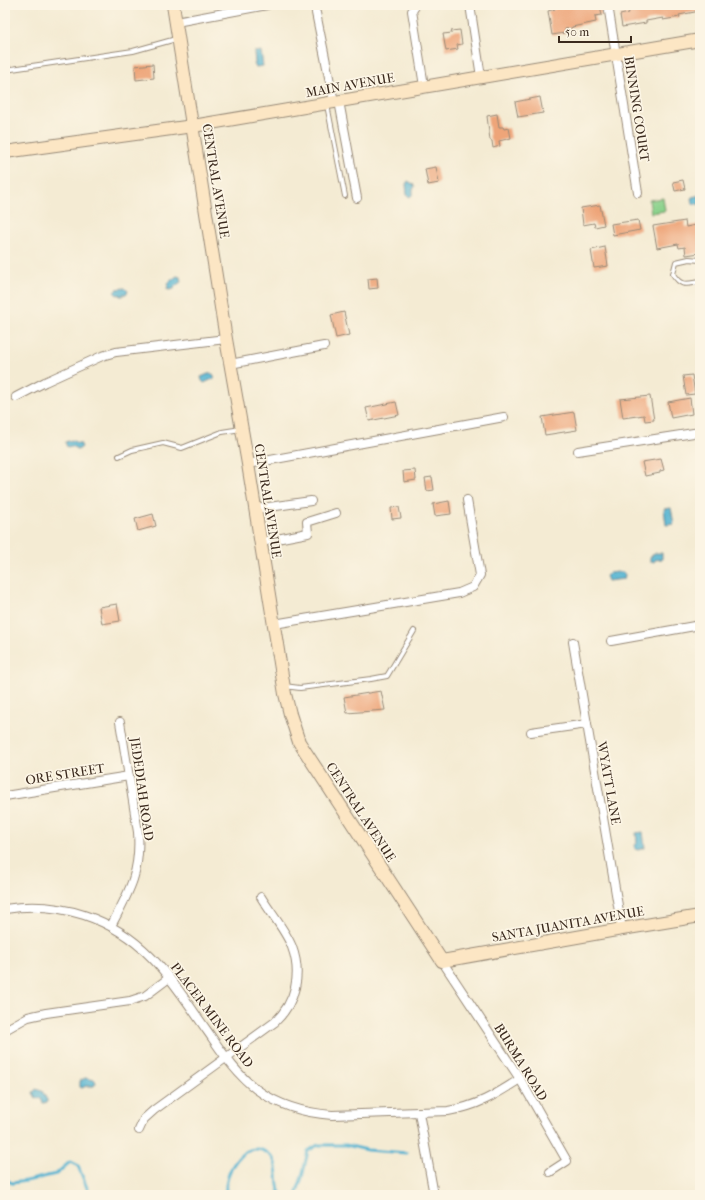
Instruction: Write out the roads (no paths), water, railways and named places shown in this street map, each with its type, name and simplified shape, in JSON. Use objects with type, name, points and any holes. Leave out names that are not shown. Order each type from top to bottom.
[{"type":"street","name":"CENTRAL AVENUE","points":[[173,5],[230,364],[248,464],[284,686],[299,742],[442,961]]},
{"type":"street","points":[[176,22],[267,5]]},
{"type":"street","points":[[416,5],[412,11],[424,86]]},
{"type":"street","points":[[470,5],[481,77]]},
{"type":"street","name":"BINNING COURT","points":[[608,5],[638,193]]},
{"type":"street","points":[[316,13],[333,102],[357,198]]},
{"type":"street","name":"MAIN AVENUE","points":[[5,152],[193,126],[700,40]]},
{"type":"street","points":[[16,397],[102,356],[116,352],[226,339]]},
{"type":"street","points":[[230,364],[324,346]]},
{"type":"street","points":[[248,464],[504,417]]},
{"type":"street","points":[[578,451],[700,432]]},
{"type":"street","points":[[274,624],[459,593],[473,587],[480,575],[467,500]]},
{"type":"street","points":[[255,509],[310,501]]},
{"type":"street","points":[[261,542],[308,533],[307,522],[336,513]]},
{"type":"street","points":[[611,641],[700,625]]},
{"type":"street","name":"WYATT LANE","points":[[573,642],[622,929]]},
{"type":"street","name":"JEDEDIAH ROAD","points":[[111,926],[135,877],[138,862],[138,832],[120,722]]},
{"type":"street","points":[[531,732],[587,724]]},
{"type":"street","name":"ORE STREET","points":[[5,796],[129,776]]},
{"type":"street","points":[[139,1130],[144,1119],[154,1110],[280,1017],[288,1006],[296,987],[297,966],[292,947],[261,897]]},
{"type":"street","name":"PLACER MINE ROAD","points":[[5,909],[40,907],[57,908],[90,917],[111,926],[126,935],[152,957],[169,978],[226,1058],[245,1080],[279,1103],[298,1110],[332,1115],[419,1113],[463,1109],[492,1098],[520,1079]]},
{"type":"street","name":"SANTA JUANITA AVENUE","points":[[442,961],[700,916]]},
{"type":"street","name":"BURMA ROAD","points":[[442,961],[520,1079],[567,1161],[550,1172]]},
{"type":"street","points":[[5,1030],[28,1018],[46,1013],[138,999],[169,978]]},
{"type":"street","points":[[419,1113],[434,1195]]},
{"type":"lane","points":[[5,70],[133,50],[179,38]]},
{"type":"lane","points":[[333,102],[345,196]]},
{"type":"lane","points":[[700,260],[688,259],[676,262],[673,274],[677,281],[682,284],[700,282]]},
{"type":"lane","points":[[119,456],[132,450],[162,443],[182,448],[222,432],[242,429]]},
{"type":"lane","points":[[284,686],[300,688],[387,676],[414,631]]},
{"type":"water","points":[[261,51],[263,66],[256,67],[254,65],[254,52]]},
{"type":"water","points":[[408,181],[415,186],[413,194],[410,197],[407,195],[406,184]]},
{"type":"water","points":[[700,195],[700,206],[698,204],[693,204],[691,199],[692,197]]},
{"type":"water","points":[[177,276],[180,277],[181,282],[175,286],[174,289],[167,289],[169,282]]},
{"type":"water","points":[[125,288],[128,291],[126,294],[123,294],[123,296],[120,296],[120,294],[117,295],[114,292],[117,289]]},
{"type":"water","points":[[208,374],[213,374],[215,378],[204,383],[201,377]]},
{"type":"water","points":[[72,440],[80,443],[82,447],[78,450],[72,446],[67,447],[65,442]]},
{"type":"water","points":[[671,508],[674,524],[666,525],[664,509]]},
{"type":"water","points":[[654,553],[662,553],[662,559],[650,562],[650,558]]},
{"type":"water","points":[[623,572],[625,575],[624,579],[608,581],[606,576],[609,573]]},
{"type":"water","points":[[643,832],[645,848],[638,850],[635,849],[635,845],[637,843],[636,833]]},
{"type":"water","points":[[85,1078],[95,1080],[96,1083],[94,1086],[86,1086],[82,1088],[80,1087],[80,1081]]},
{"type":"water","points":[[36,1089],[42,1091],[47,1102],[43,1103],[40,1098],[36,1098],[33,1093]]},
{"type":"waterway","points":[[296,1195],[308,1151],[318,1145],[346,1145],[367,1150],[407,1153]]},
{"type":"waterway","points":[[226,1195],[226,1186],[232,1168],[237,1160],[251,1149],[260,1149],[273,1158],[281,1195]]},
{"type":"waterway","points":[[5,1179],[12,1183],[56,1174],[70,1162],[78,1166],[90,1195]]}]
